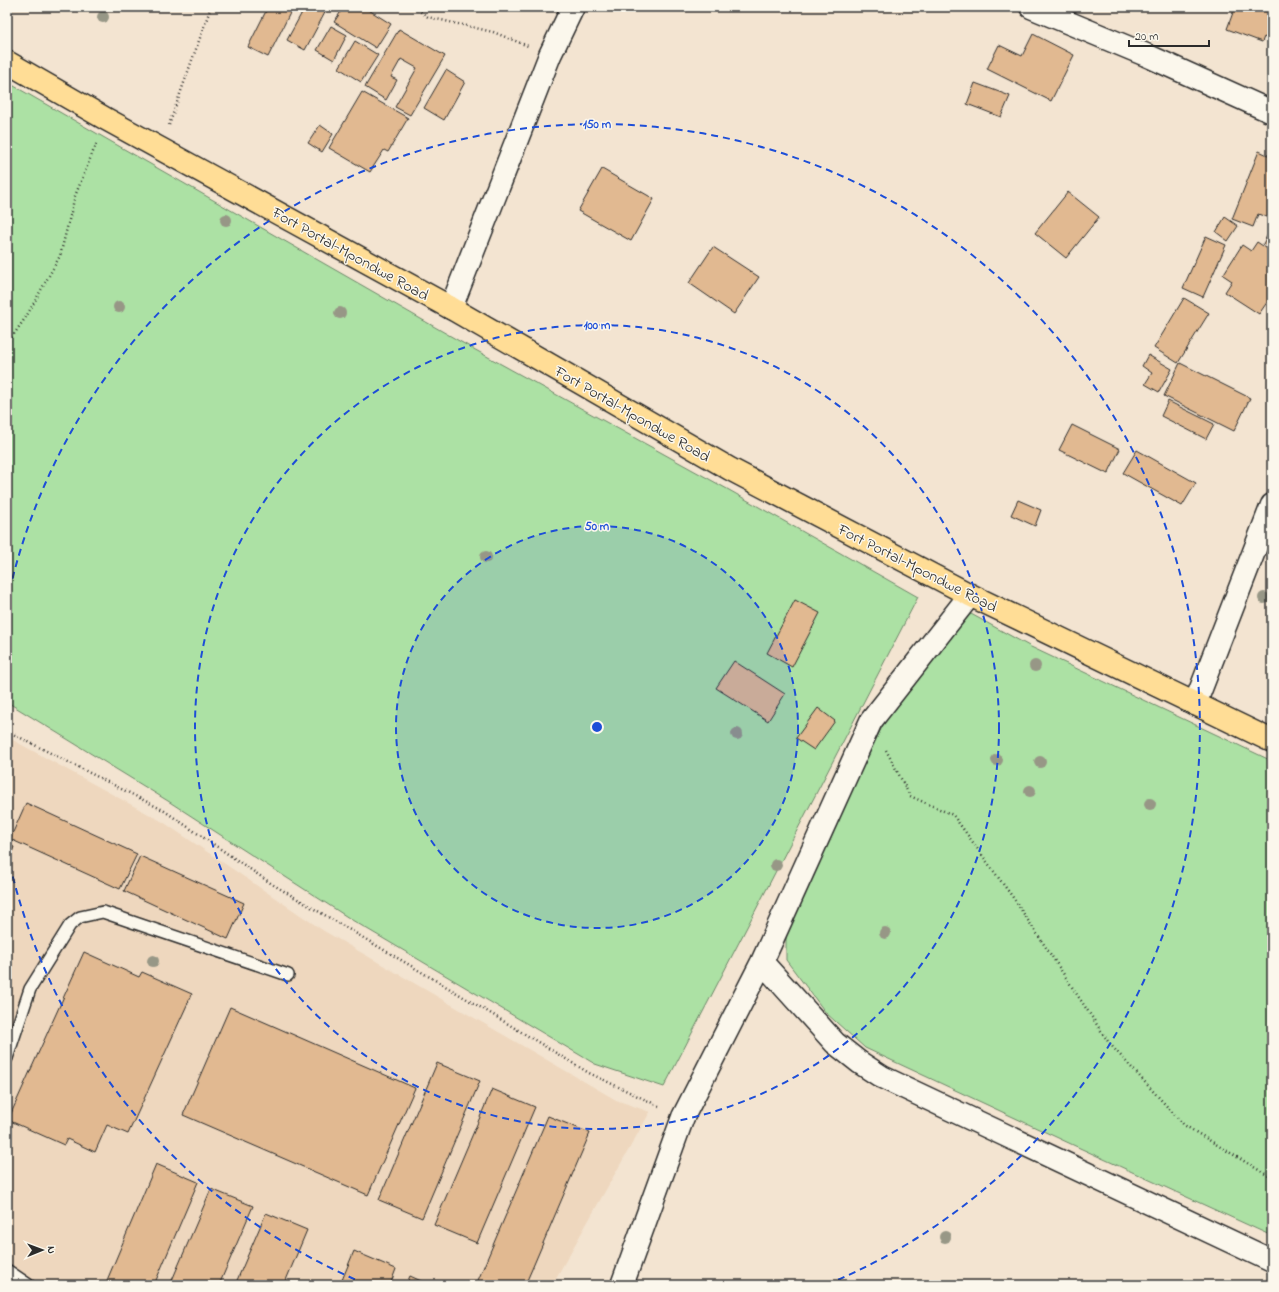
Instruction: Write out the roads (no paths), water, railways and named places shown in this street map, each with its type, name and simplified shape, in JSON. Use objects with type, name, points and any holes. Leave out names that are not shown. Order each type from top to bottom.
[{"type":"highway","name":"Fort Portal-Mpondwe Road","points":[[7,62],[106,119],[451,308],[730,469],[970,595],[1272,741]]},
{"type":"street","points":[[451,308],[550,55],[573,7]]},
{"type":"street","points":[[1031,7],[1146,55],[1272,112]]},
{"type":"street","points":[[1195,704],[1272,505]]},
{"type":"street","points":[[622,1285],[683,1117],[762,962],[871,721],[970,595]]},
{"type":"street","points":[[762,962],[835,1042],[859,1062],[882,1077],[1272,1261]]},
{"type":"lane","points":[[7,1058],[30,989],[70,925],[80,917],[103,912],[288,975]]},
{"type":"lane","points":[[7,1270],[29,1285]]}]
